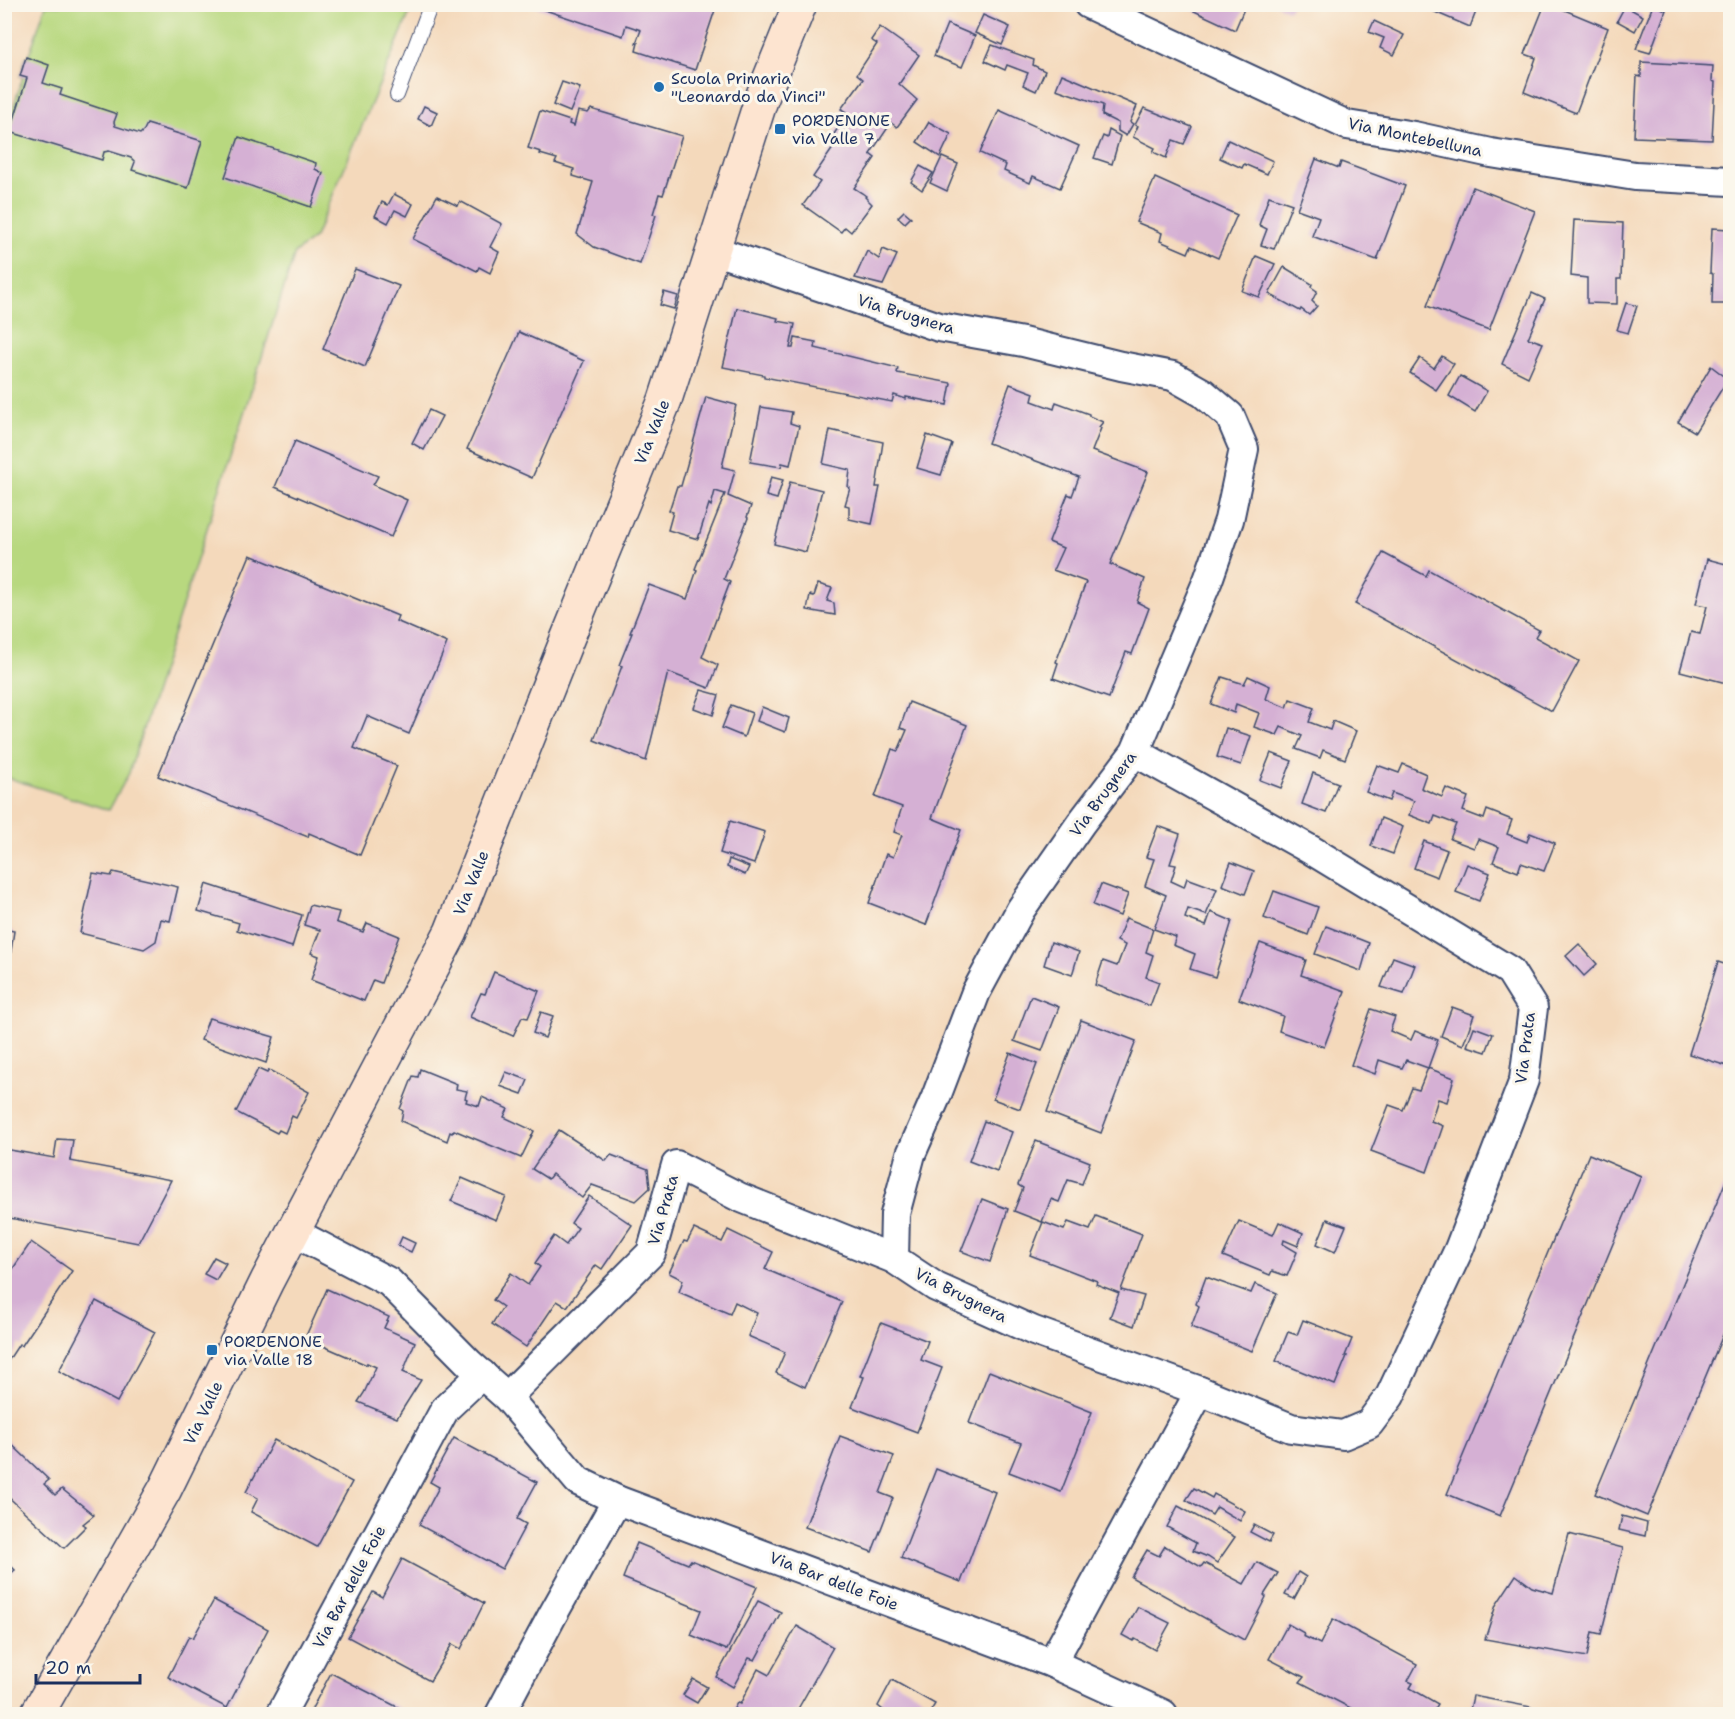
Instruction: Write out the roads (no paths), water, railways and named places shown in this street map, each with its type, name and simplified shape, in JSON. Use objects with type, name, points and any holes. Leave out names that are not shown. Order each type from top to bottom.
[{"type":"street","name":"Via Valle","points":[[36,1714],[165,1489],[293,1232],[451,932],[665,400],[760,100],[800,4]]},
{"type":"street","name":"Via Montebelluna","points":[[1088,4],[1347,125],[1414,136],[1491,153],[1635,176],[1731,181]]},
{"type":"street","name":"Via Brugnera","points":[[713,250],[939,327],[1023,342],[1173,376],[1203,393],[1230,416],[1244,449],[1230,520],[1208,580],[1135,752],[1081,823],[1021,909],[976,992],[936,1097],[911,1154],[895,1214],[894,1259],[936,1287],[1034,1332],[1200,1391]]},
{"type":"street","name":"Via Prata","points":[[1135,752],[1311,850],[1510,971],[1533,1008],[1524,1080],[1459,1249],[1390,1396],[1369,1424],[1343,1435],[1291,1428],[1200,1391]]},
{"type":"street","name":"Via Prata","points":[[507,1397],[651,1253],[676,1165],[740,1197],[894,1259]]},
{"type":"street","name":"Via Bar delle Foie","points":[[293,1232],[389,1282],[507,1397],[579,1481],[617,1500],[1052,1663],[1162,1714]]},
{"type":"street","name":"Via Bar delle Foie","points":[[281,1714],[445,1409],[482,1374]]},
{"type":"street","points":[[1052,1663],[1200,1391]]},
{"type":"street","points":[[500,1714],[617,1500]]},
{"type":"lane","points":[[397,95],[431,4]]},
{"type":"place","name":"Scuola Primaria \"Leonardo da Vinci\"","points":[[659,87]]},
{"type":"place","name":"PORDENONE via Valle 7","points":[[780,129]]},
{"type":"place","name":"PORDENONE via Valle 18","points":[[212,1350]]}]
